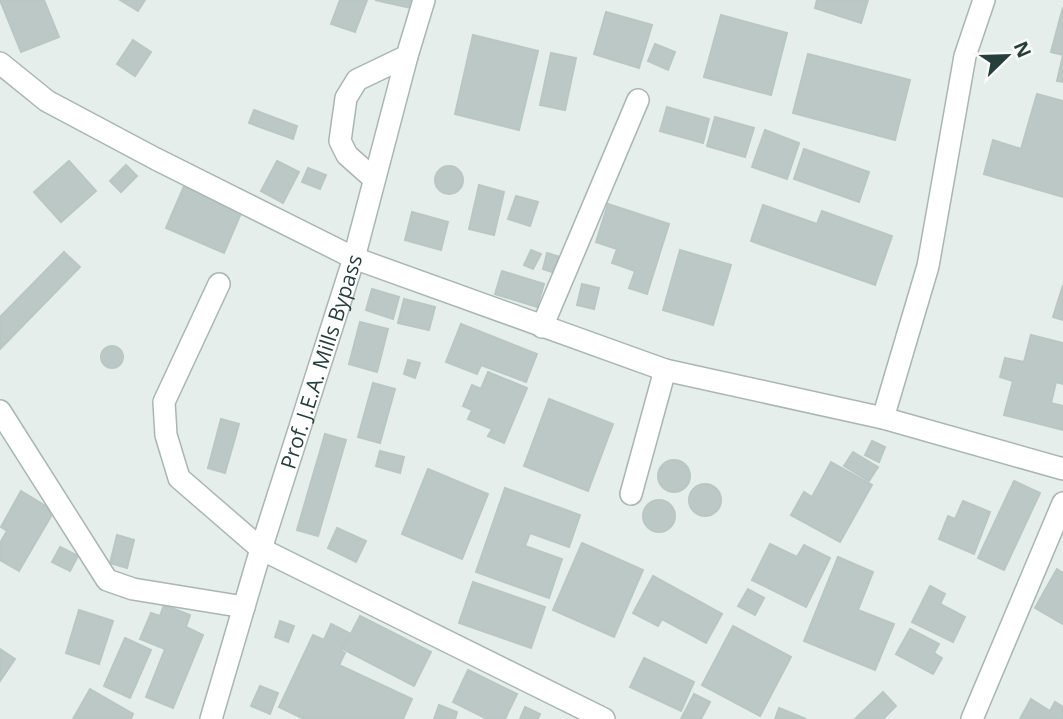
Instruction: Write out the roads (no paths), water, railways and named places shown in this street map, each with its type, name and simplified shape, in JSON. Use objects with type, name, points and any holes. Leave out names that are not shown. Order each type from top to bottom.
[{"type":"street","name":"Prof. J.E.A. Mills Bypass","points":[[211,719],[261,550],[354,258],[424,0]]},
{"type":"street","points":[[883,418],[928,265],[965,56],[984,0]]},
{"type":"street","points":[[374,179],[347,155],[340,141],[346,98],[357,80],[407,56]]},
{"type":"street","points":[[0,63],[47,101],[354,258],[666,370],[883,418],[1063,469]]},
{"type":"street","points":[[542,327],[638,100]]},
{"type":"street","points":[[219,284],[164,402],[166,435],[179,478],[261,550],[604,719]]},
{"type":"street","points":[[631,494],[666,370]]},
{"type":"street","points":[[0,411],[107,580],[133,589],[244,607]]},
{"type":"street","points":[[972,719],[1063,503]]}]
